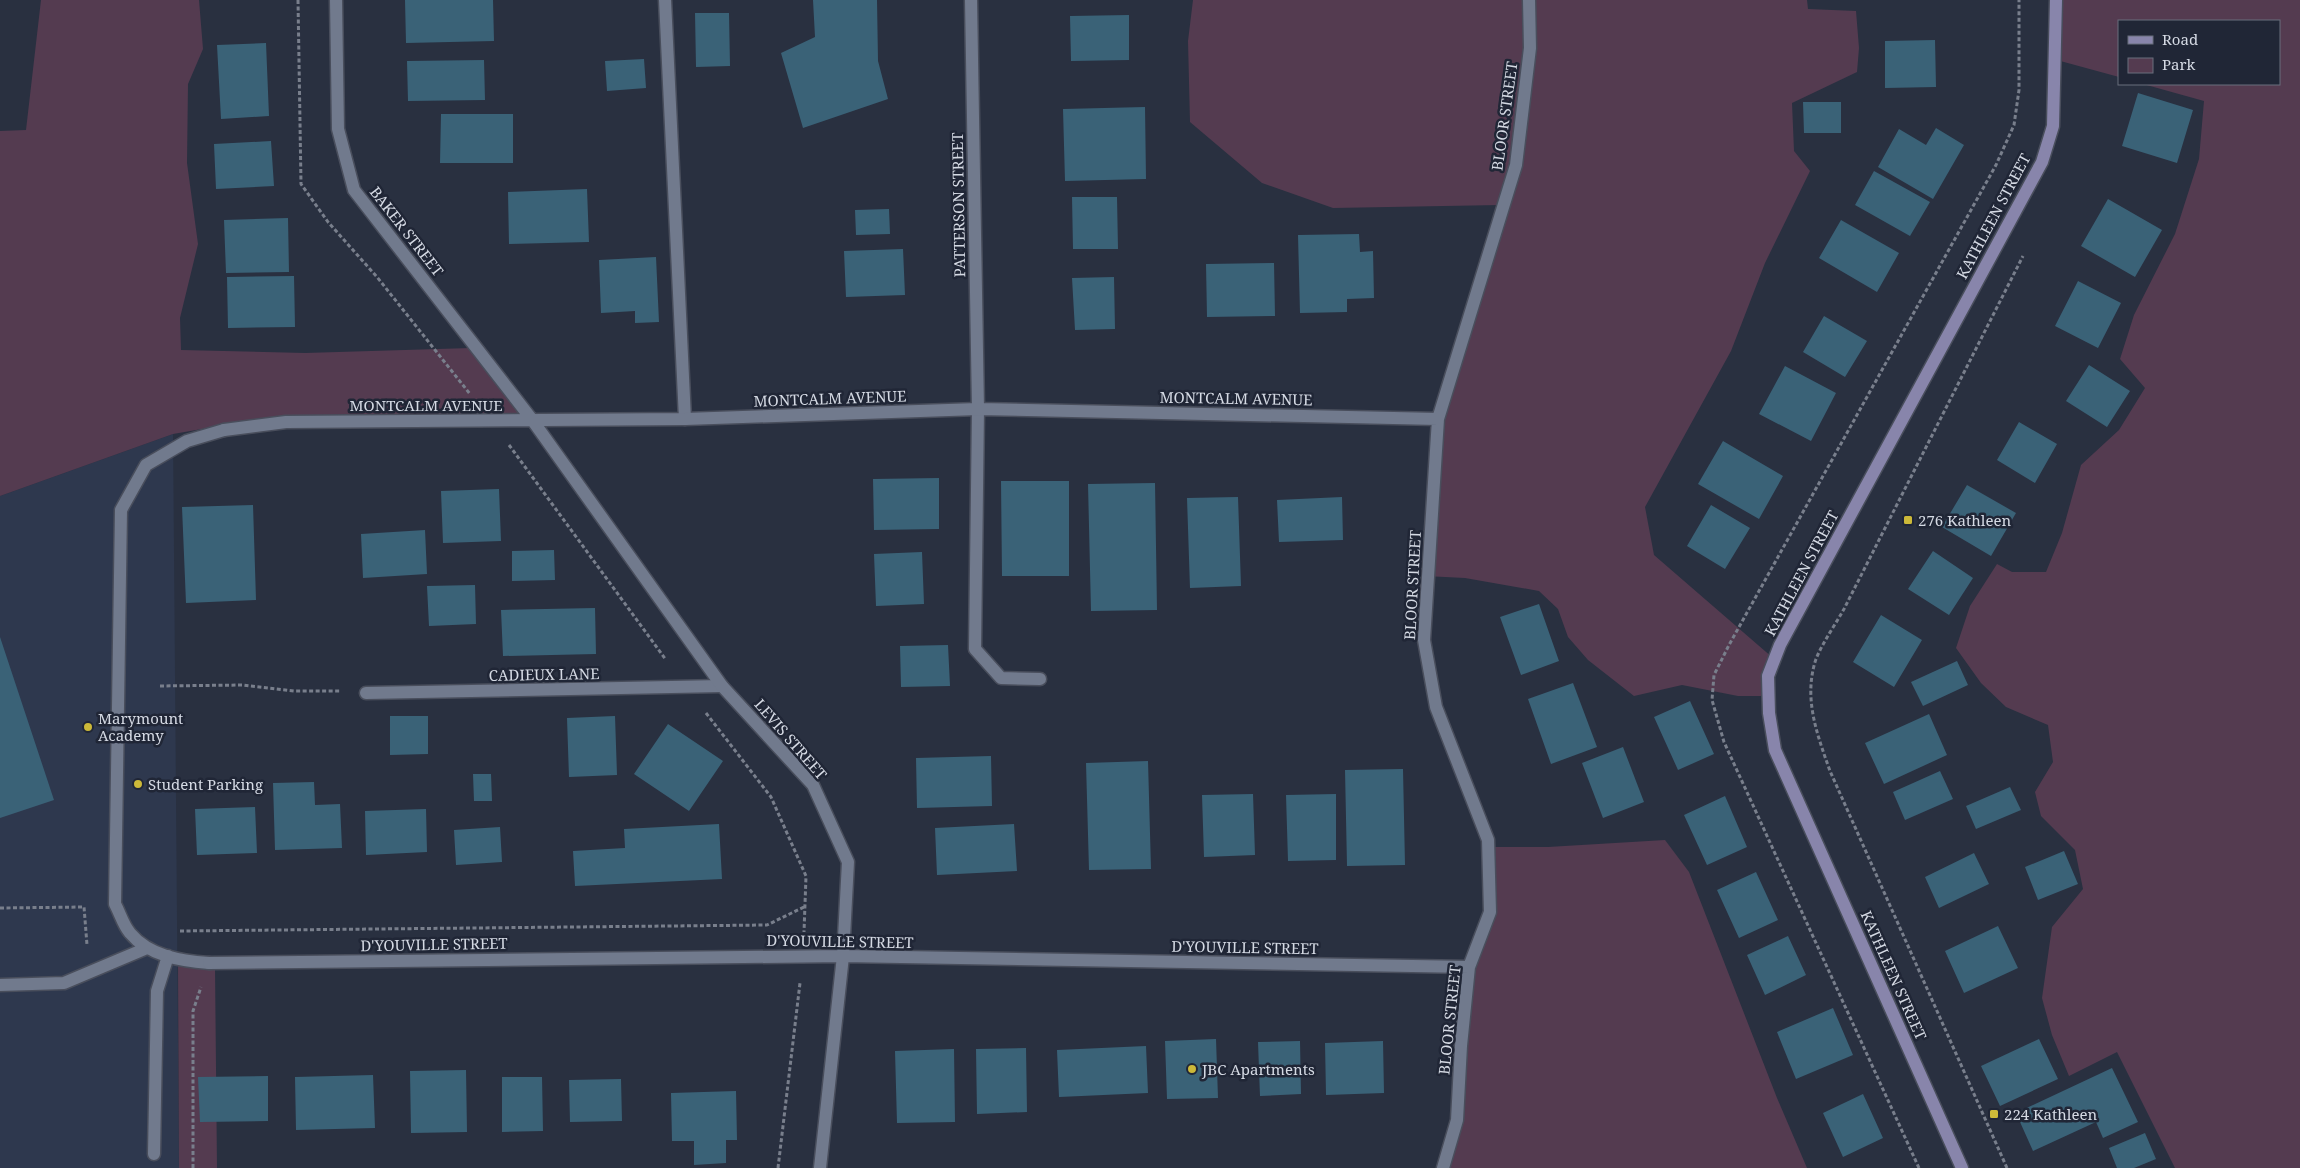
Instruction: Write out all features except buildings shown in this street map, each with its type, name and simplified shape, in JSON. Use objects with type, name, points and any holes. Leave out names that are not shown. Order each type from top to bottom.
[{"type":"street","name":"BAKER STREET","points":[[336,0],[338,129],[354,190],[533,421]]},
{"type":"street","points":[[664,0],[685,419]]},
{"type":"street","name":"PATTERSON STREET","points":[[971,0],[978,409],[975,649],[1001,678],[1040,679]]},
{"type":"street","name":"BLOOR STREET","points":[[1443,1168],[1457,1120],[1461,1046],[1470,966],[1490,912],[1488,840],[1436,707],[1424,640],[1438,419],[1516,165],[1530,48],[1529,0]]},
{"type":"street","name":"KATHLEEN STREET","points":[[1962,1168],[1774,750],[1769,713],[1768,676],[1780,645],[2042,162],[2053,126],[2056,0]]},
{"type":"street","name":"MONTCALM AVENUE","points":[[147,948],[129,932],[115,904],[121,510],[146,465],[186,441],[224,430],[286,422],[685,419],[978,409],[1438,419]]},
{"type":"street","name":"LEVIS STREET","points":[[533,421],[722,686],[813,785],[848,862],[843,956],[820,1168]]},
{"type":"street","name":"CADIEUX LANE","points":[[366,693],[722,686]]},
{"type":"street","points":[[0,985],[64,983],[147,948]]},
{"type":"street","name":"D'YOUVILLE STREET","points":[[147,948],[181,961],[209,963],[843,956],[1470,966]]},
{"type":"street","points":[[154,1154],[156,991],[168,956]]},
{"type":"path","points":[[298,0],[301,184],[328,222],[377,276],[430,341],[491,421],[686,688],[772,797],[806,876],[803,956],[778,1168]]},
{"type":"path","points":[[1920,1168],[1724,742],[1712,700],[1714,675],[1996,164],[2014,125],[2019,90],[2019,0]]},
{"type":"path","points":[[2007,1168],[1830,771],[1813,722],[1810,680],[1817,658],[1844,609],[2026,250]]},
{"type":"path","points":[[160,686],[243,685],[294,691],[333,690],[366,693]]},
{"type":"path","points":[[0,908],[84,907],[87,950]]},
{"type":"path","points":[[193,1168],[193,1011],[209,963],[210,931]]},
{"type":"shaded area","name":"Marymount Academy","points":[[173,434],[179,1168],[0,1168],[0,496]]},
{"type":"green space","points":[[41,0],[199,0],[203,49],[188,84],[187,163],[198,244],[180,318],[181,350],[305,353],[471,348],[526,418],[225,425],[173,434],[0,496],[0,131],[26,130]]},
{"type":"green space","points":[[1193,0],[1807,0],[1808,9],[1856,11],[1859,48],[1857,72],[1792,103],[1794,151],[1810,171],[1765,263],[1731,351],[1645,507],[1654,555],[1773,658],[1767,696],[1738,696],[1682,685],[1634,696],[1588,660],[1568,637],[1558,609],[1539,591],[1465,578],[1425,576],[1436,416],[1500,205],[1333,208],[1262,183],[1190,122],[1188,41]]},
{"type":"green space","points":[[2054,0],[2300,0],[2300,1168],[2175,1168],[2117,1052],[2069,1076],[2052,1035],[2042,998],[2052,927],[2083,889],[2075,850],[2041,816],[2035,792],[2053,762],[2048,725],[2006,707],[1981,683],[1956,648],[1970,606],[1997,564],[2012,572],[2046,572],[2062,533],[2081,465],[2119,430],[2145,388],[2120,359],[2134,315],[2175,234],[2199,159],[2204,101],[2147,85],[2280,85],[2280,20],[2118,20],[2118,77],[2053,59]]},
{"type":"green space","points":[[1665,840],[1689,872],[1777,1098],[1807,1168],[1445,1168],[1473,968],[1492,913],[1491,847],[1548,847]]},
{"type":"green space","points":[[178,963],[215,966],[217,1168],[179,1168]]},
{"type":"place","name":"276 Kathleen","points":[[1908,520]]},
{"type":"place","name":"Marymount Academy","points":[[88,727]]},
{"type":"place","name":"Student Parking","points":[[138,784]]},
{"type":"place","name":"JBC Apartments","points":[[1192,1069]]},
{"type":"place","name":"224 Kathleen","points":[[1994,1114]]}]
